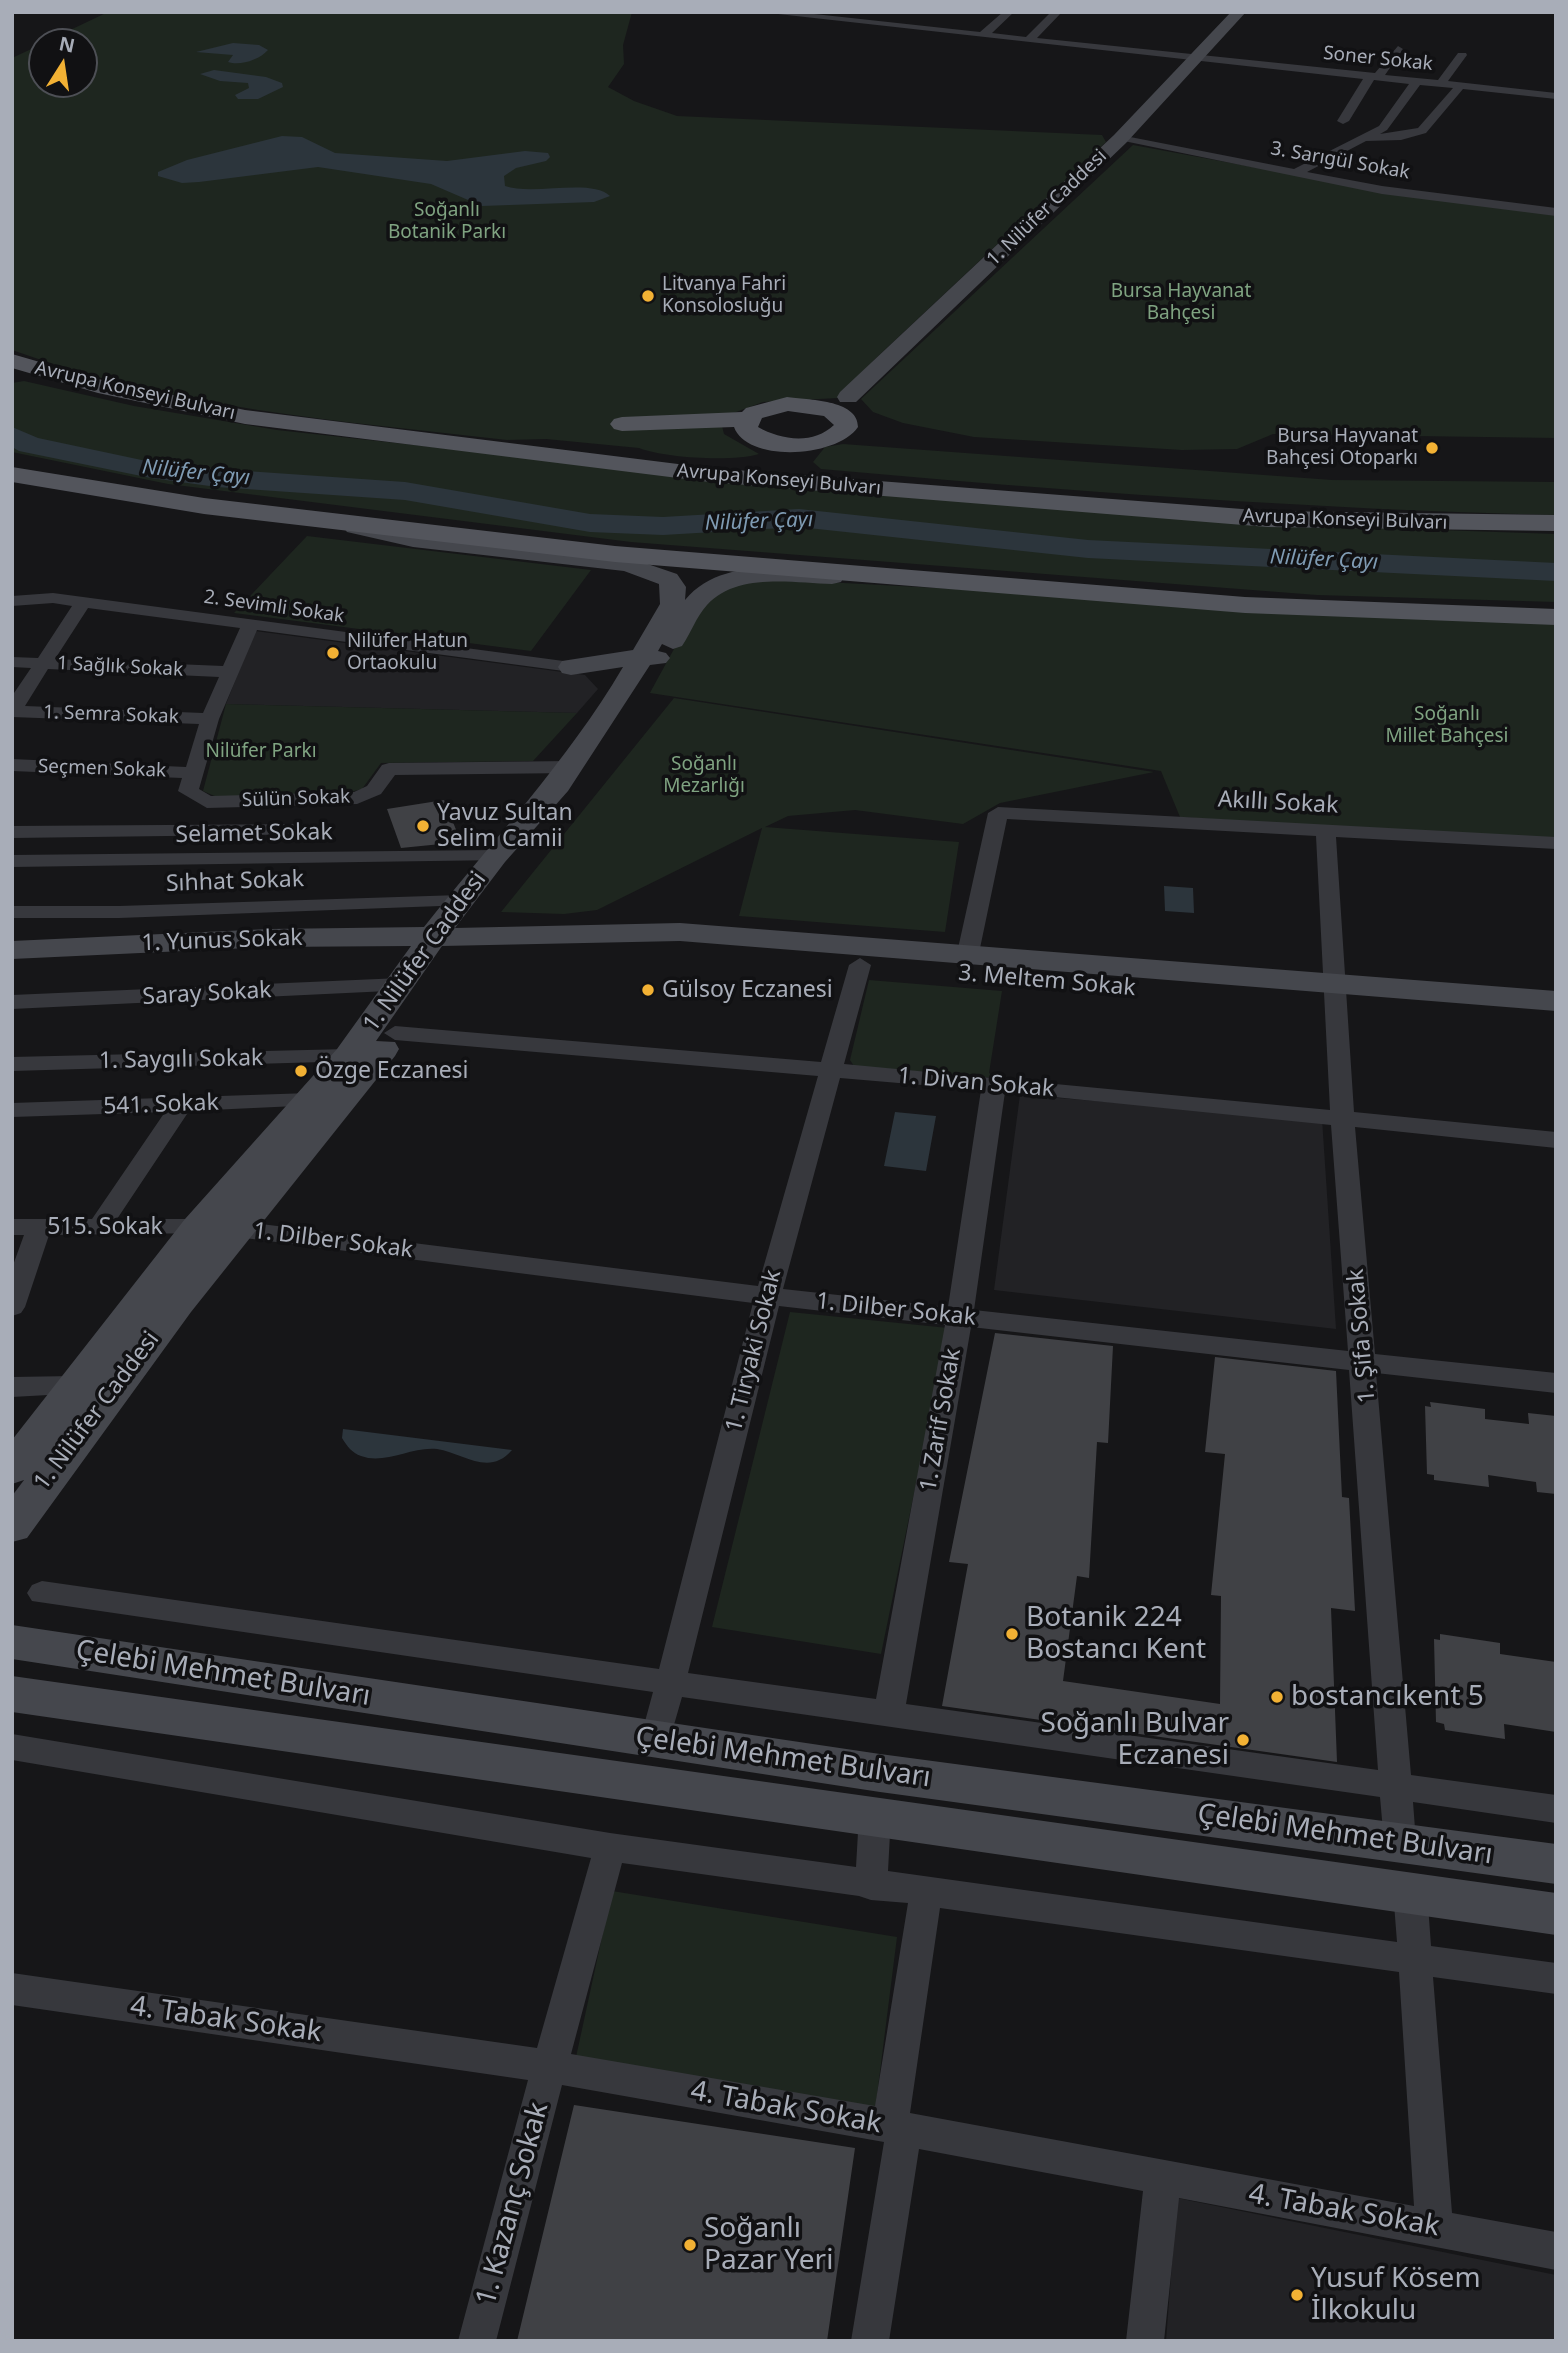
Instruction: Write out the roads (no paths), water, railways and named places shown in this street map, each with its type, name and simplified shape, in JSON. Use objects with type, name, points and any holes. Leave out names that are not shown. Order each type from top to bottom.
[{"type":"main road","name":"1. Nilüfer Caddesi","points":[[845,406],[1120,139],[1239,12]]},
{"type":"main road","name":"Avrupa Konseyi Bulvarı","points":[[12,361],[187,407],[710,475],[1268,519],[1556,526]]},
{"type":"main road","points":[[12,380],[43,381],[206,416],[278,427],[385,434]]},
{"type":"main road","points":[[845,406],[846,427],[842,434],[803,445],[776,443],[756,437],[747,423],[771,407],[845,406]]},
{"type":"main road","points":[[710,475],[759,467],[769,461],[776,443]]},
{"type":"main road","points":[[803,445],[793,459],[795,468],[840,487]]},
{"type":"main road","points":[[12,465],[204,506]]},
{"type":"main road","points":[[12,474],[204,506],[615,554],[1245,605],[1556,615]]},
{"type":"main road","name":"1. Nilüfer Caddesi","points":[[12,1469],[198,1227],[349,1056],[401,985],[589,772],[653,657],[672,604],[674,587],[668,579],[653,572],[601,560],[414,540],[341,524]]},
{"type":"main road","name":"1. Nilüfer Caddesi","points":[[653,657],[681,626],[703,595],[719,585],[744,578],[822,576],[958,583]]},
{"type":"main road","points":[[571,667],[653,657]]},
{"type":"main road","points":[[571,667],[636,686]]},
{"type":"main road","name":"1. Nilüfer Caddesi","points":[[12,1527],[110,1391],[237,1229],[324,1127],[395,1033],[445,937],[460,901],[636,686]]},
{"type":"main road","name":"3. Meltem Sokak","points":[[445,937],[680,932],[968,953],[1333,994],[1556,1025]]},
{"type":"main road","name":"3. Meltem Sokak","points":[[538,935],[664,951],[860,965],[1333,994],[1556,1001]]},
{"type":"main road","name":"1. Yunus Sokak","points":[[12,950],[270,938],[445,937]]},
{"type":"main road","name":"Çelebi Mehmet Bulvarı","points":[[12,1642],[880,1773],[1556,1864]]},
{"type":"main road","name":"Çelebi Mehmet Bulvarı","points":[[12,1694],[1556,1913]]},
{"type":"street","name":"Soner Sokak","points":[[765,12],[1556,96]]},
{"type":"street","points":[[884,25],[898,12]]},
{"type":"street","points":[[983,35],[1009,12]]},
{"type":"street","points":[[1029,40],[1057,12]]},
{"type":"street","points":[[938,31],[948,21]]},
{"type":"street","points":[[1343,121],[1398,49]]},
{"type":"street","points":[[1441,83],[1462,55]]},
{"type":"street","points":[[1296,173],[1383,128],[1417,80]]},
{"type":"street","points":[[1363,138],[1401,137],[1425,131],[1461,85]]},
{"type":"street","name":"3. Sarıgül Sokak","points":[[1120,139],[1382,190],[1556,212]]},
{"type":"street","name":"2. Sevimli Sokak","points":[[12,601],[53,598],[571,667]]},
{"type":"street","points":[[12,711],[83,603]]},
{"type":"street","points":[[192,773],[228,672],[250,625]]},
{"type":"street","name":"1 Sağlık Sokak","points":[[12,662],[228,672]]},
{"type":"street","name":"1. Semra Sokak","points":[[12,711],[210,719]]},
{"type":"street","name":"Seçmen Sokak","points":[[12,765],[192,773]]},
{"type":"street","name":"Sülün Sokak","points":[[192,773],[188,791],[207,802],[357,798],[374,790],[388,769],[571,767]]},
{"type":"street","points":[[311,857],[325,800]]},
{"type":"street","name":"Akıllı Sokak","points":[[968,953],[998,813],[1556,843]]},
{"type":"street","points":[[12,832],[317,830]]},
{"type":"street","name":"1. Şifa Sokak","points":[[1326,830],[1333,994],[1400,1842]]},
{"type":"street","name":"Selamet Sokak","points":[[12,861],[495,856]]},
{"type":"street","name":"Sıhhat Sokak","points":[[12,912],[119,912],[460,901]]},
{"type":"street","name":"1. Tiryaki Sokak","points":[[656,1740],[768,1296],[833,1071],[860,965]]},
{"type":"street","name":"Saray Sokak","points":[[12,1002],[401,985]]},
{"type":"street","name":"1. Divan Sokak","points":[[395,1033],[994,1084],[1556,1140]]},
{"type":"street","name":"1. Saygılı Sokak","points":[[12,1064],[349,1056]]},
{"type":"street","name":"1. Zarif Sokak","points":[[889,1714],[960,1317],[994,1084]]},
{"type":"street","name":"541. Sokak","points":[[12,1110],[310,1100]]},
{"type":"street","points":[[99,1227],[182,1104]]},
{"type":"street","name":"515. Sokak","points":[[12,1227],[198,1227]]},
{"type":"street","points":[[12,1307],[39,1227]]},
{"type":"street","name":"1. Dilber Sokak","points":[[237,1229],[768,1296],[1556,1383]]},
{"type":"street","points":[[12,1387],[74,1386]]},
{"type":"street","points":[[41,1593],[1556,1809]]},
{"type":"street","points":[[12,1747],[610,1847],[871,1886],[1556,1979]]},
{"type":"street","points":[[871,1886],[875,1815]]},
{"type":"street","name":"1. Kazanç Sokak","points":[[477,2341],[502,2239],[610,1847]]},
{"type":"street","points":[[1410,1891],[1434,2228]]},
{"type":"street","points":[[870,2341],[926,1892]]},
{"type":"street","name":"4. Tabak Sokak","points":[[12,1989],[551,2067],[897,2128],[1556,2251]]},
{"type":"street","points":[[1145,2341],[1163,2178]]},
{"type":"waterway","name":"Nilüfer Çayı","points":[[12,435],[29,445],[151,470],[217,478],[405,491],[590,523],[663,526],[799,518],[1088,549],[1556,572]]},
{"type":"place","name":"Litvanya Fahri Konsolosluğu","points":[[648,296]]},
{"type":"place","name":"Bursa Hayvanat Bahçesi Otoparkı","points":[[1432,448]]},
{"type":"place","name":"Nilüfer Hatun Ortaokulu","points":[[333,653]]},
{"type":"place","name":"Yavuz Sultan Selim Camii","points":[[423,826]]},
{"type":"place","name":"Gülsoy Eczanesi","points":[[648,990]]},
{"type":"place","name":"Özge Eczanesi","points":[[301,1071]]},
{"type":"place","name":"Botanik 224 Bostancı Kent","points":[[1012,1634]]},
{"type":"place","name":"bostancıkent 5","points":[[1277,1697]]},
{"type":"place","name":"Soğanlı Bulvar Eczanesi","points":[[1243,1740]]},
{"type":"place","name":"Soğanlı Pazar Yeri","points":[[690,2245]]},
{"type":"place","name":"Yusuf Kösem İlkokulu","points":[[1297,2295]]},
{"type":"park label","name":"Soğanlı Botanik Parkı","points":[[447,222]]},
{"type":"park label","name":"Bursa Hayvanat Bahçesi","points":[[1181,303]]},
{"type":"park label","name":"Soğanlı Millet Bahçesi","points":[[1447,726]]},
{"type":"park label","name":"Nilüfer Parkı","points":[[261,752]]},
{"type":"park label","name":"Soğanlı Mezarlığı","points":[[704,776]]}]
